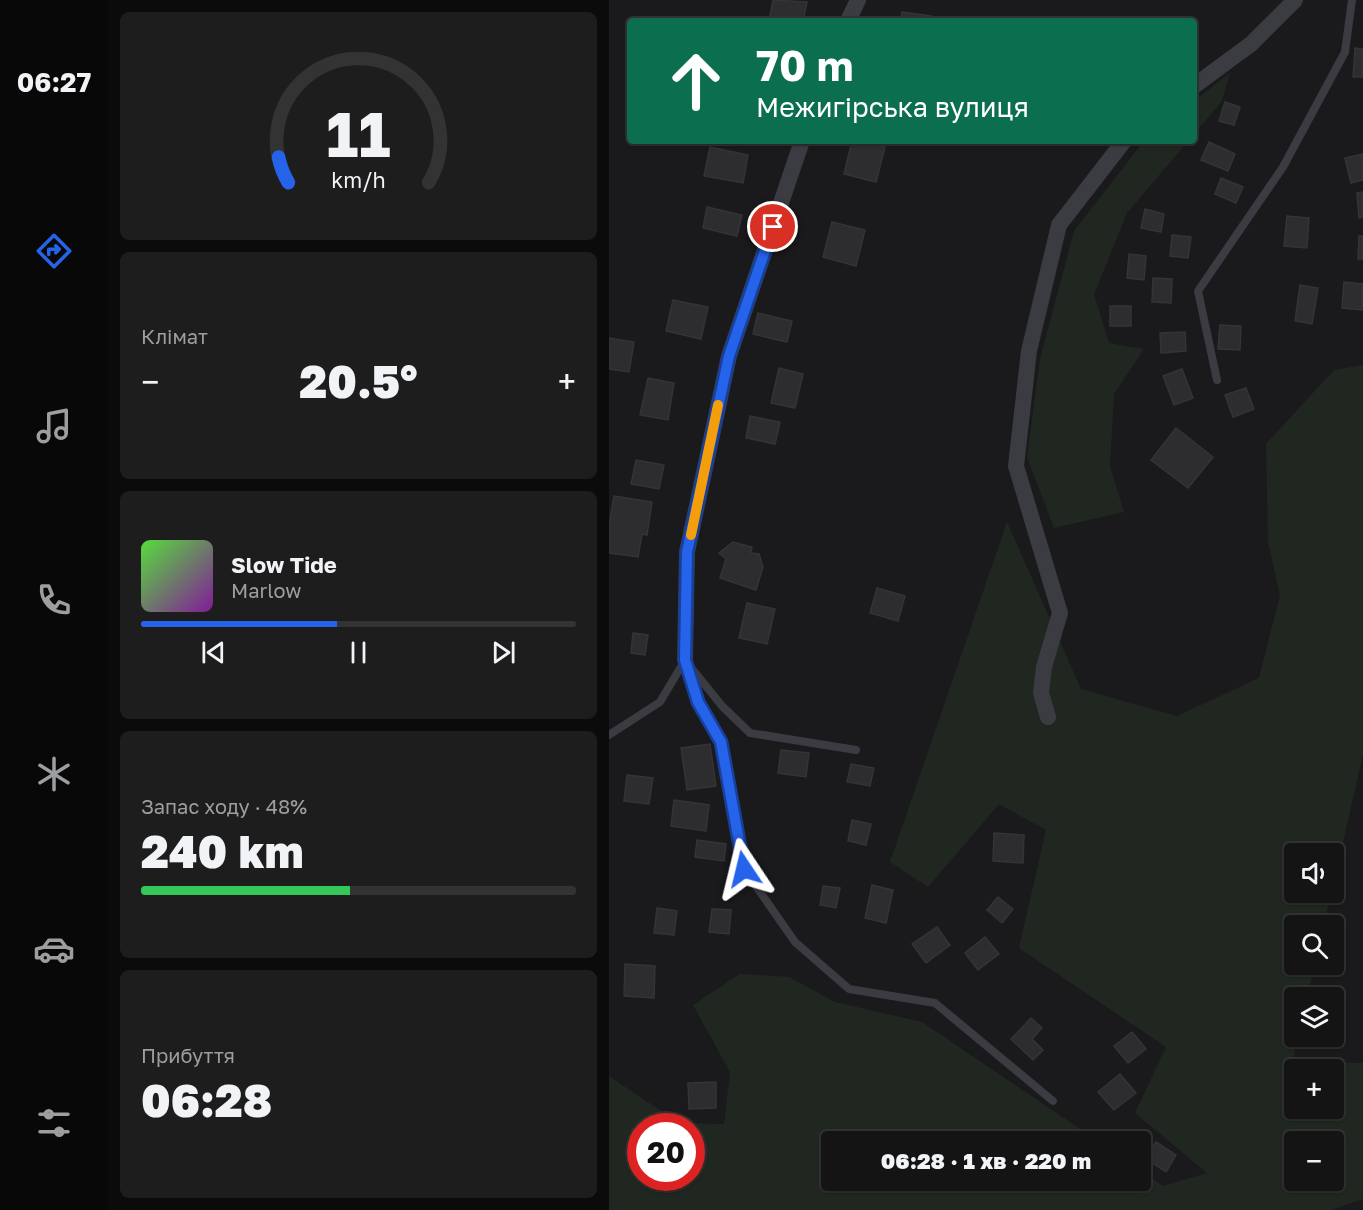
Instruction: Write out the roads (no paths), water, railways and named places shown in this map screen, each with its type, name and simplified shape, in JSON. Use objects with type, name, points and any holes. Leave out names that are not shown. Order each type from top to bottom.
[{"type":"street","points":[[849,18],[858,0]]},
{"type":"street","points":[[1197,84],[1251,44],[1295,0]]},
{"type":"street","points":[[685,660],[687,552],[729,356],[801,144]]},
{"type":"street","points":[[1048,717],[1041,693],[1044,667],[1060,613],[1016,466],[1029,351],[1059,225],[1122,144]]},
{"type":"lane","points":[[1217,380],[1198,291],[1283,167],[1345,52],[1352,0]]},
{"type":"lane","points":[[609,735],[660,702],[685,660]]},
{"type":"lane","points":[[685,660],[722,706],[750,733],[856,750]]},
{"type":"lane","points":[[685,660],[698,702],[721,742],[744,869],[795,942],[849,989],[935,1003],[1053,1101]]}]
